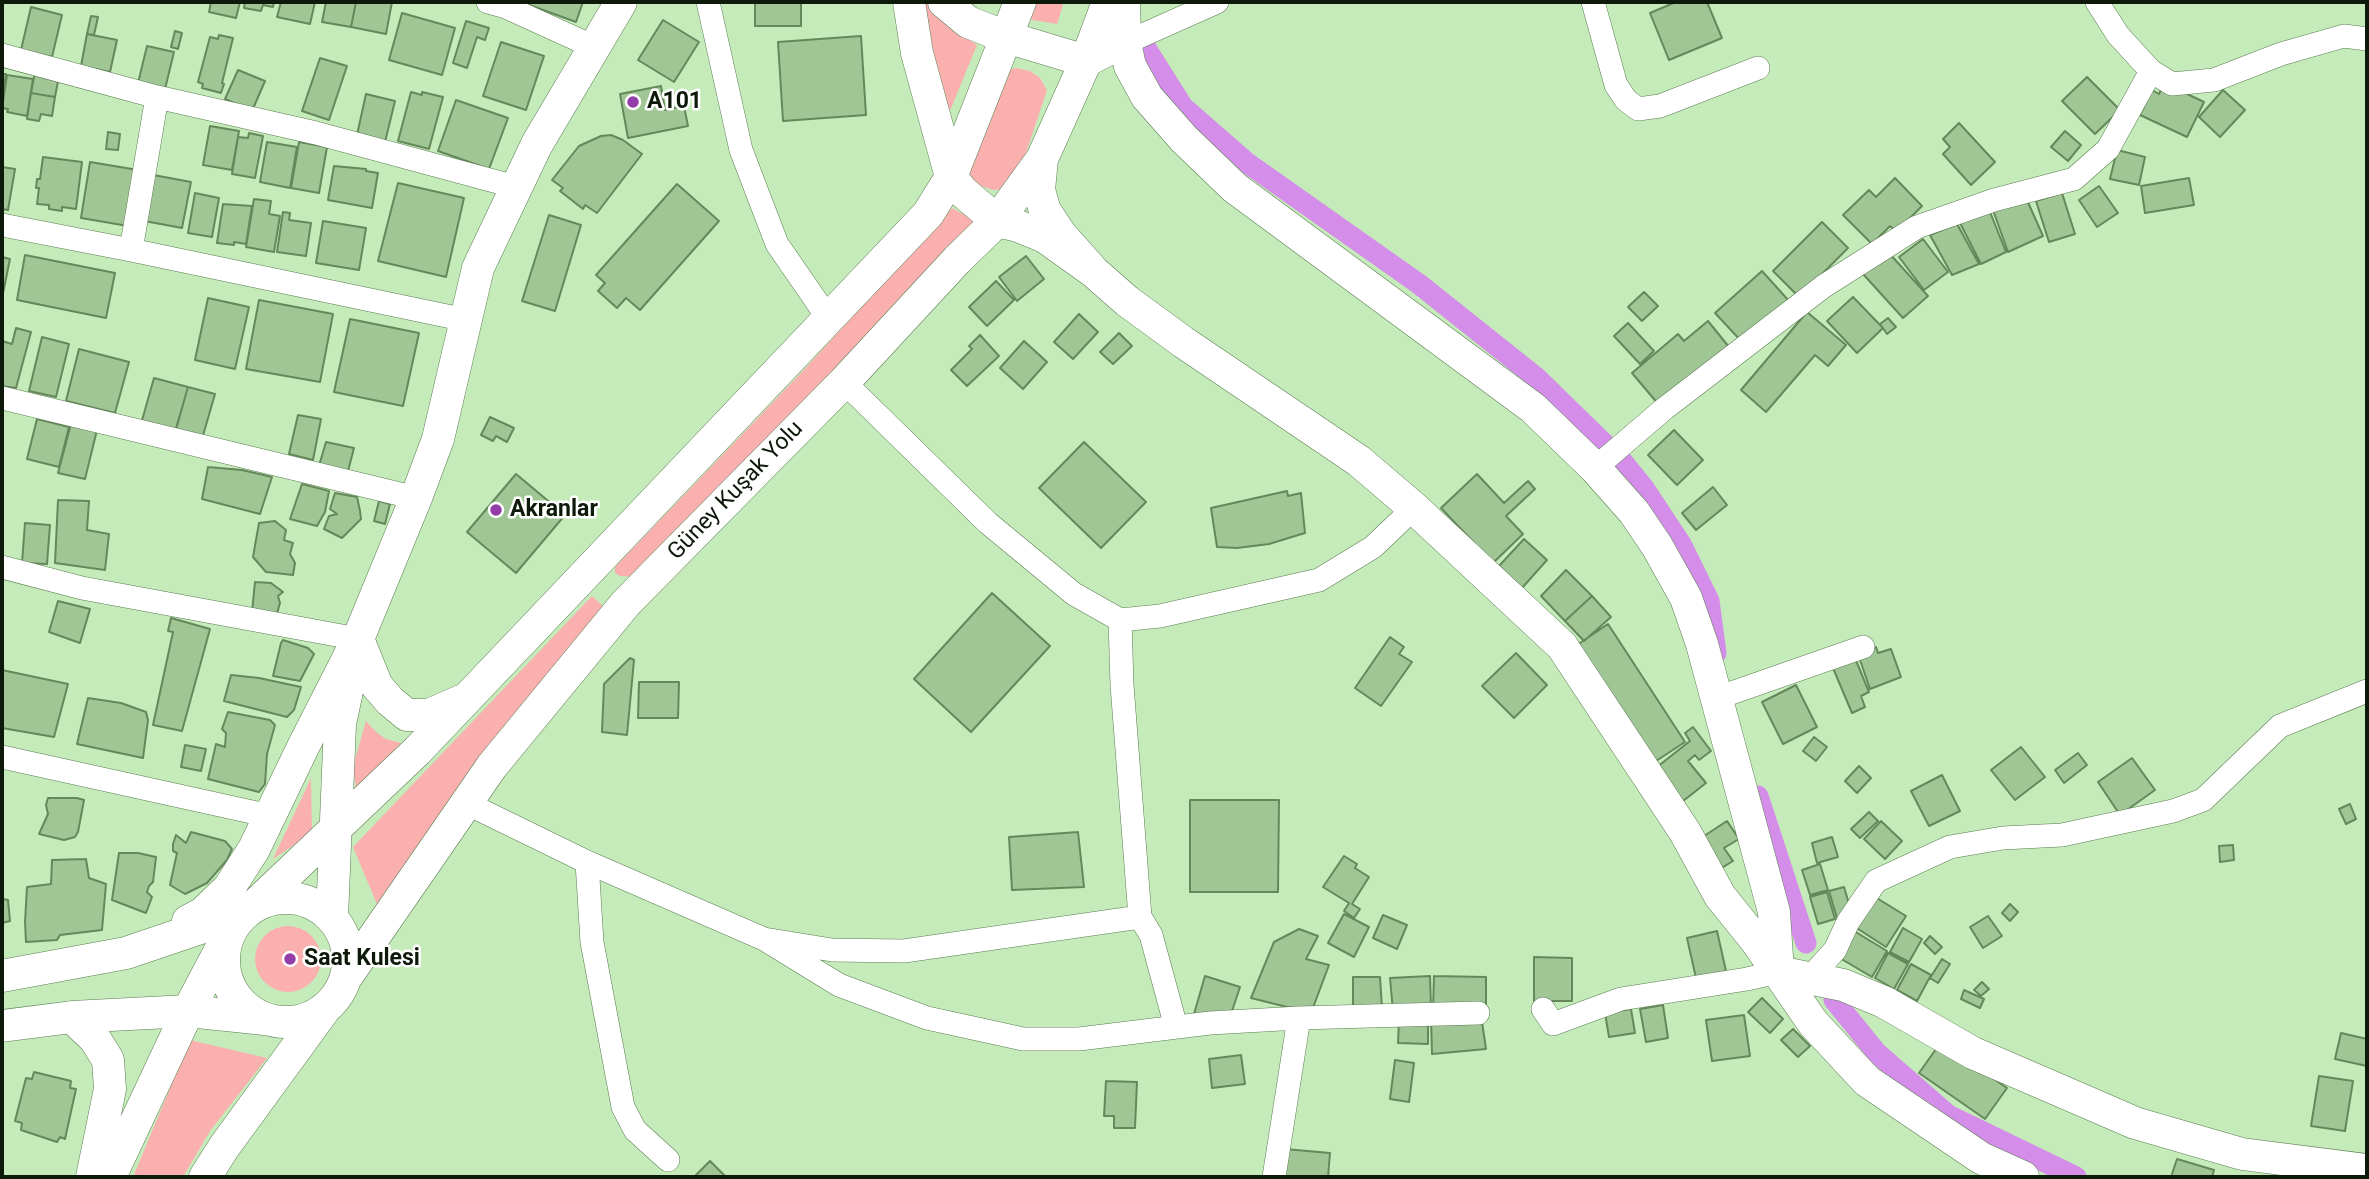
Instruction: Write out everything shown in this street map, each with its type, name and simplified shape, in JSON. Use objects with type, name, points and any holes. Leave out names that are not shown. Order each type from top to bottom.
[{"type":"main road","points":[[126,953],[203,913],[229,888],[254,849],[358,639],[416,498],[438,439],[478,268],[537,144],[621,2]]},
{"type":"main road","points":[[909,2],[918,53],[951,177],[962,191],[997,221],[1045,237],[1183,342],[1359,461],[1414,508],[1562,646],[1685,832],[1720,896],[1757,942],[1813,1023],[1867,1081],[1981,1158],[2023,1177]]},
{"type":"main road","points":[[944,2],[968,22],[1006,37],[1086,61],[1125,43]]},
{"type":"main road","points":[[110,1177],[188,1011],[239,919],[417,751],[928,214],[951,177],[1020,2]]},
{"type":"main road","name":"Güney Kuşak Yolu","points":[[347,975],[492,766],[626,603],[844,382],[957,260],[997,221],[1042,159],[1086,61],[1108,2]]},
{"type":"main road","points":[[1124,2],[1125,43],[1130,66],[1147,97],[1184,139],[1235,188],[1533,408],[1599,465],[1649,534],[1681,589],[1702,644],[1774,912],[1778,972]]},
{"type":"main road","points":[[1042,159],[1039,190],[1045,211],[1061,235],[1094,272]]},
{"type":"main road","points":[[592,567],[626,603]]},
{"type":"main road","points":[[358,639],[377,686],[407,715],[429,715],[467,699]]},
{"type":"main road","points":[[332,917],[340,724],[358,639]]},
{"type":"main road","points":[[2,976],[126,953],[200,928],[275,898],[296,898],[316,904],[332,917],[344,934],[349,955],[347,975],[338,995],[324,1010],[223,1147],[205,1177]]},
{"type":"main road","points":[[228,936],[223,956],[226,976],[234,995],[248,1010],[266,1019]]},
{"type":"main road","points":[[1778,972],[1843,985],[1884,1002],[1973,1052],[2135,1123],[2242,1154],[2367,1170]]},
{"type":"main road","points":[[2,1026],[72,1017],[188,1011],[286,1022],[306,1019],[324,1010]]},
{"type":"main road","points":[[72,1017],[95,1039],[108,1059],[110,1089],[92,1177]]},
{"type":"street","points":[[488,2],[506,7],[594,47]]},
{"type":"street","points":[[708,2],[741,150],[777,244],[828,318]]},
{"type":"street","points":[[1125,43],[1217,2]]},
{"type":"street","points":[[1593,2],[1616,85],[1626,100],[1638,109],[1660,106],[1758,68]]},
{"type":"street","points":[[2097,2],[2118,35],[2151,71],[2172,84],[2214,80],[2281,54],[2344,36],[2367,40]]},
{"type":"street","points":[[2,55],[157,97],[316,133],[516,187]]},
{"type":"street","points":[[1599,465],[1664,409],[1824,286],[1917,227],[1994,200],[2074,179],[2108,149],[2151,71]]},
{"type":"street","points":[[131,250],[157,97]]},
{"type":"street","points":[[2,225],[466,320]]},
{"type":"street","points":[[844,382],[988,523],[1074,594],[1120,620],[1160,616],[1319,580],[1373,547],[1414,508]]},
{"type":"street","points":[[2,398],[416,498]]},
{"type":"street","points":[[2,567],[82,588],[358,639]]},
{"type":"street","points":[[1120,620],[1122,685],[1140,917],[1151,935],[1176,1027]]},
{"type":"street","points":[[1717,698],[1863,648]]},
{"type":"street","points":[[1809,979],[1835,950],[1848,922],[1876,881],[1950,846],[2003,838],[2063,835],[2173,811],[2203,800],[2280,726],[2367,691]]},
{"type":"street","points":[[2,757],[270,816]]},
{"type":"street","points":[[466,803],[587,862],[764,939],[839,985],[927,1018],[1023,1039],[1079,1039],[1176,1027],[1299,1018],[1478,1013]]},
{"type":"street","points":[[587,862],[592,942],[623,1107],[635,1130],[668,1160]]},
{"type":"street","points":[[764,939],[832,950],[904,951],[1140,917]]},
{"type":"street","points":[[1543,1010],[1553,1024],[1622,999],[1778,972]]},
{"type":"street","points":[[1274,1177],[1299,1018]]},
{"type":"shaded area","points":[[914,2],[928,2],[958,32],[977,45],[947,118]]},
{"type":"shaded area","points":[[1027,2],[1064,2],[1057,24],[1021,18]]},
{"type":"shaded area","points":[[1016,68],[1030,71],[1040,78],[1047,90],[1017,180],[1004,189],[993,190],[981,186],[969,176],[965,167],[1000,72]]},
{"type":"shaded area","points":[[952,208],[979,223],[638,577],[615,573],[615,567],[801,373]]},
{"type":"shaded area","points":[[592,596],[604,607],[379,909],[353,847]]},
{"type":"shaded area","points":[[366,721],[386,739],[401,743],[356,789],[353,766]]},
{"type":"shaded area","points":[[311,778],[312,833],[273,859]]},
{"type":"shaded area","points":[[288,926],[301,928],[311,936],[319,946],[319,972],[311,982],[301,990],[288,992],[275,990],[265,982],[257,972],[255,959],[257,946],[265,936],[275,928]]},
{"type":"shaded area","points":[[190,1040],[267,1058],[210,1131],[183,1177],[133,1177]]},
{"type":"building","points":[[211,2],[240,2],[236,18],[209,12]]},
{"type":"building","points":[[245,2],[274,2],[273,7],[263,5],[261,11],[244,8]]},
{"type":"building","points":[[281,2],[315,2],[310,24],[277,17]]},
{"type":"building","points":[[326,2],[356,2],[351,27],[322,22]]},
{"type":"building","points":[[356,2],[392,2],[386,34],[351,27]]},
{"type":"building","points":[[521,2],[583,2],[576,22]]},
{"type":"building","points":[[755,2],[801,2],[801,26],[755,26]]},
{"type":"building","points":[[1676,2],[1707,2],[1722,38],[1669,60],[1650,13]]},
{"type":"building","points":[[31,7],[62,15],[52,57],[21,50]]},
{"type":"building","points":[[402,13],[455,28],[442,75],[389,60]]},
{"type":"building","points":[[91,16],[98,17],[94,35],[87,34]]},
{"type":"building","points":[[663,20],[699,42],[674,82],[638,60]]},
{"type":"building","points":[[466,21],[489,28],[485,40],[477,37],[467,68],[453,63]]},
{"type":"building","points":[[175,31],[182,33],[178,49],[171,47]]},
{"type":"building","points":[[87,34],[117,40],[110,72],[81,66]]},
{"type":"building","points":[[219,35],[233,38],[221,93],[202,88],[203,84],[198,82],[210,37],[218,39]]},
{"type":"building","points":[[861,36],[866,115],[783,121],[778,42]]},
{"type":"building","points":[[501,42],[544,56],[526,110],[483,96]]},
{"type":"building","points":[[147,46],[174,52],[165,89],[138,83]]},
{"type":"building","points":[[320,58],[347,66],[329,120],[302,111]]},
{"type":"building","points":[[238,70],[265,81],[252,111],[225,99]]},
{"type":"building","points":[[35,72],[59,76],[55,97],[31,93]]},
{"type":"building","points":[[2,74],[6,74],[2,99]]},
{"type":"building","points":[[7,75],[33,79],[27,116],[7,112],[8,109],[2,108]]},
{"type":"building","points":[[2087,77],[2120,110],[2095,134],[2062,101]]},
{"type":"building","points":[[2164,83],[2204,102],[2187,137],[2140,115],[2152,90],[2159,94]]},
{"type":"building","points":[[661,86],[665,110],[684,106],[688,126],[628,138],[620,94]]},
{"type":"building","points":[[2223,90],[2245,110],[2220,137],[2199,117]]},
{"type":"building","points":[[411,92],[443,97],[429,149],[398,141]]},
{"type":"building","points":[[31,93],[55,97],[52,116],[41,114],[39,121],[27,119]]},
{"type":"building","points":[[366,94],[395,101],[385,142],[357,135]]},
{"type":"building","points":[[456,100],[508,118],[489,169],[438,151]]},
{"type":"building","points":[[1959,123],[1995,162],[1971,185],[1943,154],[1950,147],[1943,139]]},
{"type":"building","points":[[210,126],[239,131],[232,170],[203,165]]},
{"type":"building","points":[[2065,131],[2081,145],[2068,161],[2051,147]]},
{"type":"building","points":[[108,132],[120,134],[118,150],[106,149]]},
{"type":"building","points":[[249,133],[263,136],[255,178],[232,174],[238,137],[248,138]]},
{"type":"building","points":[[611,135],[642,154],[597,213],[585,205],[583,209],[560,191],[563,188],[552,180],[579,146],[601,136]]},
{"type":"building","points":[[267,142],[297,147],[290,188],[260,182]]},
{"type":"building","points":[[299,142],[327,147],[319,193],[291,188]]},
{"type":"building","points":[[2117,150],[2145,157],[2139,185],[2110,179]]},
{"type":"building","points":[[43,157],[82,162],[76,209],[62,207],[62,211],[49,209],[49,205],[37,204],[37,179],[40,179]]},
{"type":"building","points":[[90,162],[138,170],[128,226],[81,218]]},
{"type":"building","points":[[334,166],[378,173],[372,208],[328,200]]},
{"type":"building","points":[[2,167],[15,169],[8,210],[2,209]]},
{"type":"building","points":[[148,174],[191,182],[182,228],[139,220]]},
{"type":"building","points":[[1895,178],[1922,206],[1896,232],[1890,226],[1872,244],[1843,215],[1869,190],[1876,197]]},
{"type":"building","points":[[2189,178],[2194,205],[2145,213],[2141,186]]},
{"type":"building","points":[[398,183],[464,198],[446,277],[378,261]]},
{"type":"building","points":[[677,184],[719,221],[640,310],[626,298],[617,308],[598,291],[605,283],[596,275]]},
{"type":"building","points":[[2099,186],[2118,213],[2097,227],[2079,200]]},
{"type":"building","points":[[195,193],[219,198],[212,237],[188,233]]},
{"type":"building","points":[[2062,193],[2075,234],[2049,242],[2036,201]]},
{"type":"building","points":[[254,199],[271,201],[269,214],[280,216],[274,252],[246,247]]},
{"type":"building","points":[[2027,200],[2043,236],[2008,252],[1993,210]]},
{"type":"building","points":[[223,204],[252,206],[246,244],[217,243]]},
{"type":"building","points":[[283,212],[290,213],[289,220],[311,223],[306,256],[277,252]]},
{"type":"building","points":[[1990,212],[2006,252],[1981,264],[1960,223]]},
{"type":"building","points":[[549,215],[581,225],[555,311],[522,301]]},
{"type":"building","points":[[323,221],[366,228],[359,270],[316,263]]},
{"type":"building","points":[[1822,222],[1848,248],[1799,297],[1773,271]]},
{"type":"building","points":[[1957,224],[1979,264],[1952,275],[1930,235]]},
{"type":"building","points":[[1923,239],[1948,272],[1924,290],[1899,257]]},
{"type":"building","points":[[1888,252],[1928,296],[1903,318],[1863,274]]},
{"type":"building","points":[[25,255],[115,273],[106,318],[17,300]]},
{"type":"building","points":[[1026,256],[1044,279],[1017,301],[999,277]]},
{"type":"building","points":[[2,257],[10,259],[2,298]]},
{"type":"building","points":[[1762,271],[1789,301],[1743,343],[1715,313]]},
{"type":"building","points":[[996,281],[1014,300],[987,326],[969,307]]},
{"type":"building","points":[[1644,292],[1658,306],[1642,321],[1628,307]]},
{"type":"building","points":[[1853,297],[1883,328],[1857,353],[1827,321]]},
{"type":"building","points":[[208,298],[249,307],[235,369],[195,360]]},
{"type":"building","points":[[259,300],[333,314],[320,382],[246,369]]},
{"type":"building","points":[[1807,312],[1846,345],[1828,366],[1815,355],[1766,412],[1741,390]]},
{"type":"building","points":[[1079,314],[1098,332],[1073,359],[1054,342]]},
{"type":"building","points":[[1888,318],[1896,327],[1887,334],[1880,324]]},
{"type":"building","points":[[350,319],[419,333],[403,406],[334,392]]},
{"type":"building","points":[[1708,321],[1729,347],[1659,405],[1632,373],[1678,334],[1684,341]]},
{"type":"building","points":[[1628,323],[1654,351],[1640,364],[1614,336]]},
{"type":"building","points":[[16,328],[31,332],[16,388],[2,386],[2,341],[12,344]]},
{"type":"building","points":[[1119,333],[1132,346],[1113,364],[1100,352]]},
{"type":"building","points":[[980,335],[999,356],[967,386],[951,370],[972,349],[969,346]]},
{"type":"building","points":[[42,337],[69,344],[56,397],[29,391]]},
{"type":"building","points":[[1024,341],[1047,362],[1023,389],[1000,368]]},
{"type":"building","points":[[79,349],[129,362],[115,413],[66,401]]},
{"type":"building","points":[[154,378],[188,387],[175,433],[141,424]]},
{"type":"building","points":[[188,387],[215,394],[202,439],[175,432]]},
{"type":"building","points":[[298,415],[321,419],[313,460],[289,454]]},
{"type":"building","points":[[490,417],[514,428],[507,442],[496,436],[493,441],[481,435]]},
{"type":"building","points":[[37,419],[69,427],[59,467],[27,459]]},
{"type":"building","points":[[71,424],[97,430],[85,479],[58,473]]},
{"type":"building","points":[[1674,430],[1703,460],[1677,485],[1648,455]]},
{"type":"building","points":[[326,442],[354,448],[347,475],[318,469]]},
{"type":"building","points":[[1084,442],[1146,502],[1101,548],[1039,488]]},
{"type":"building","points":[[208,467],[242,470],[272,477],[260,514],[202,499]]},
{"type":"building","points":[[516,474],[565,515],[516,573],[467,532]]},
{"type":"building","points":[[1477,474],[1504,503],[1528,481],[1535,489],[1506,516],[1523,534],[1493,563],[1441,508]]},
{"type":"building","points":[[302,484],[329,491],[325,512],[317,526],[290,519]]},
{"type":"building","points":[[1713,487],[1727,505],[1696,530],[1682,513]]},
{"type":"building","points":[[1287,491],[1288,496],[1301,493],[1305,533],[1269,544],[1237,548],[1217,547],[1211,508]]},
{"type":"building","points":[[335,493],[357,497],[360,511],[361,519],[342,538],[324,529],[329,516],[337,514],[330,509]]},
{"type":"building","points":[[58,500],[89,501],[87,530],[109,534],[105,570],[55,563]]},
{"type":"building","points":[[379,501],[390,504],[385,524],[374,521]]},
{"type":"building","points":[[275,521],[286,530],[284,540],[293,543],[290,554],[295,563],[293,575],[266,572],[253,557],[259,523]]},
{"type":"building","points":[[25,523],[50,525],[47,564],[22,563]]},
{"type":"building","points":[[1524,539],[1547,560],[1522,588],[1499,566]]},
{"type":"building","points":[[1566,570],[1592,596],[1565,621],[1541,596]]},
{"type":"building","points":[[255,582],[271,583],[283,592],[278,596],[280,603],[276,617],[252,612]]},
{"type":"building","points":[[992,593],[1050,646],[971,732],[914,679]]},
{"type":"building","points":[[1592,596],[1611,617],[1584,641],[1565,621]]},
{"type":"building","points":[[58,601],[90,609],[80,643],[49,632]]},
{"type":"building","points":[[171,618],[210,629],[182,731],[153,725],[173,632],[168,631]]},
{"type":"building","points":[[1608,624],[1685,742],[1653,763],[1577,645]]},
{"type":"building","points":[[1390,637],[1404,647],[1399,654],[1412,662],[1381,706],[1355,688]]},
{"type":"building","points":[[283,640],[308,648],[314,654],[300,681],[273,676]]},
{"type":"building","points":[[1876,647],[1878,653],[1891,649],[1901,677],[1870,689],[1858,654]]},
{"type":"building","points":[[1516,653],[1547,685],[1514,718],[1482,686]]},
{"type":"building","points":[[630,658],[634,660],[627,735],[602,732],[604,684]]},
{"type":"building","points":[[1855,658],[1869,692],[1861,696],[1865,707],[1852,713],[1833,668]]},
{"type":"building","points":[[2,670],[68,684],[54,737],[2,728]]},
{"type":"building","points":[[231,675],[301,687],[294,710],[287,717],[224,701]]},
{"type":"building","points":[[639,682],[679,682],[678,718],[638,718]]},
{"type":"building","points":[[1796,685],[1817,727],[1783,744],[1762,702]]},
{"type":"building","points":[[88,698],[121,703],[146,712],[148,720],[143,758],[77,744]]},
{"type":"building","points":[[228,712],[270,720],[275,725],[267,754],[265,784],[259,792],[208,779],[216,744],[225,747],[226,733],[222,729]]},
{"type":"building","points":[[1693,727],[1711,751],[1699,760],[1695,755],[1688,761],[1706,783],[1678,805],[1652,771],[1690,741],[1685,733]]},
{"type":"building","points":[[1814,737],[1827,747],[1816,761],[1803,751]]},
{"type":"building","points":[[185,745],[206,749],[201,771],[181,767]]},
{"type":"building","points":[[2021,747],[2045,777],[2015,800],[1991,770]]},
{"type":"building","points":[[2078,753],[2087,765],[2064,783],[2055,770]]},
{"type":"building","points":[[2132,758],[2155,790],[2120,815],[2098,782]]},
{"type":"building","points":[[1859,766],[1871,778],[1857,793],[1845,781]]},
{"type":"building","points":[[1942,775],[1960,811],[1929,826],[1911,791]]},
{"type":"building","points":[[48,798],[84,800],[75,837],[64,840],[39,834],[48,814]]},
{"type":"building","points":[[1190,800],[1279,800],[1278,892],[1190,892]]},
{"type":"building","points":[[2350,804],[2356,819],[2346,824],[2339,809]]},
{"type":"building","points":[[1869,812],[1878,821],[1860,838],[1851,829]]},
{"type":"building","points":[[1727,821],[1739,839],[1724,848],[1733,861],[1720,869],[1701,838]]},
{"type":"building","points":[[1881,821],[1902,841],[1885,859],[1864,839]]},
{"type":"building","points":[[191,832],[225,841],[232,849],[227,860],[207,883],[185,894],[170,885],[177,853],[173,851],[173,844],[176,835],[186,843]]},
{"type":"building","points":[[1078,832],[1084,887],[1012,890],[1009,837]]},
{"type":"building","points":[[1832,837],[1838,857],[1817,863],[1812,843]]},
{"type":"building","points":[[2233,845],[2234,860],[2220,862],[2219,846]]},
{"type":"building","points":[[119,853],[156,857],[153,882],[147,892],[152,897],[146,913],[112,900]]},
{"type":"building","points":[[1344,856],[1357,864],[1355,868],[1369,877],[1352,904],[1360,909],[1354,918],[1344,911],[1349,903],[1323,887]]},
{"type":"building","points":[[86,859],[89,878],[106,884],[102,930],[60,935],[57,940],[26,942],[27,887],[51,884],[52,860]]},
{"type":"building","points":[[1820,864],[1828,890],[1810,895],[1802,870]]},
{"type":"building","points":[[2,881],[3,899],[8,900],[10,921],[2,923]]},
{"type":"building","points":[[1844,887],[1852,914],[1837,918],[1829,891]]},
{"type":"building","points":[[1827,892],[1835,919],[1818,924],[1810,897]]},
{"type":"building","points":[[1875,897],[1906,916],[1886,947],[1855,927]]},
{"type":"building","points":[[2010,904],[2018,912],[2010,921],[2002,913]]},
{"type":"building","points":[[1344,914],[1369,927],[1354,957],[1328,943]]},
{"type":"building","points":[[1383,915],[1407,925],[1397,949],[1373,938]]},
{"type":"building","points":[[1988,916],[2002,936],[1983,948],[1970,927]]},
{"type":"building","points":[[1903,928],[1922,939],[1909,962],[1890,952]]},
{"type":"building","points":[[1299,929],[1318,936],[1306,959],[1329,965],[1311,1013],[1251,998],[1274,942]]},
{"type":"building","points":[[1717,931],[1726,971],[1696,978],[1687,938]]},
{"type":"building","points":[[1854,931],[1887,951],[1872,977],[1838,957]]},
{"type":"building","points":[[1930,936],[1942,947],[1935,954],[1924,943]]},
{"type":"building","points":[[1888,953],[1908,964],[1894,989],[1875,978]]},
{"type":"building","points":[[1534,957],[1572,958],[1572,1001],[1534,1001]]},
{"type":"building","points":[[1942,959],[1950,964],[1938,983],[1930,978]]},
{"type":"building","points":[[1911,964],[1931,975],[1917,1001],[1897,990]]},
{"type":"building","points":[[1205,976],[1240,987],[1229,1020],[1194,1014]]},
{"type":"building","points":[[1430,976],[1431,1008],[1393,1011],[1390,978]]},
{"type":"building","points":[[1434,976],[1486,977],[1486,1010],[1433,1009]]},
{"type":"building","points":[[1353,977],[1380,977],[1382,1008],[1353,1009]]},
{"type":"building","points":[[1982,982],[1989,989],[1981,996],[1974,990]]},
{"type":"building","points":[[1964,990],[1984,999],[1980,1008],[1961,999]]},
{"type":"building","points":[[1762,998],[1783,1019],[1770,1033],[1748,1012]]},
{"type":"building","points":[[1663,1005],[1668,1038],[1646,1042],[1640,1009]]},
{"type":"building","points":[[1631,1009],[1635,1033],[1609,1037],[1605,1013]]},
{"type":"building","points":[[1481,1015],[1486,1049],[1432,1054],[1431,1018]]},
{"type":"building","points":[[1744,1015],[1750,1056],[1712,1061],[1706,1020]]},
{"type":"building","points":[[1399,1020],[1428,1021],[1428,1044],[1398,1043]]},
{"type":"building","points":[[1793,1029],[1810,1046],[1798,1057],[1781,1040]]},
{"type":"building","points":[[2341,1033],[2367,1039],[2367,1066],[2335,1059]]},
{"type":"building","points":[[1941,1042],[2007,1088],[1985,1119],[1919,1073]]},
{"type":"building","points":[[1241,1055],[1245,1084],[1212,1088],[1209,1059]]},
{"type":"building","points":[[1395,1060],[1414,1063],[1409,1102],[1390,1099]]},
{"type":"building","points":[[34,1072],[71,1081],[70,1088],[76,1089],[65,1139],[60,1137],[57,1142],[21,1130],[22,1123],[15,1121],[26,1078],[32,1079]]},
{"type":"building","points":[[2319,1076],[2353,1081],[2345,1131],[2311,1126]]},
{"type":"building","points":[[1106,1081],[1137,1082],[1135,1128],[1114,1128],[1114,1116],[1104,1116]]},
{"type":"building","points":[[1285,1149],[1330,1153],[1328,1177],[1282,1177]]},
{"type":"building","points":[[2177,1159],[2214,1170],[2212,1177],[2171,1177]]},
{"type":"building","points":[[710,1161],[726,1177],[694,1177]]},
{"type":"waterway","points":[[1144,45],[1183,107],[1246,162],[1419,284],[1537,378],[1623,462],[1644,488],[1681,544],[1709,601],[1716,653]]},
{"type":"waterway","points":[[1758,796],[1806,943]]},
{"type":"waterway","points":[[1834,1000],[1877,1053],[1948,1115],[2076,1177]]},
{"type":"place","name":"A101","points":[[633,102]]},
{"type":"place","name":"Akranlar","points":[[496,510]]},
{"type":"place","name":"Saat Kulesi","points":[[290,959]]}]
